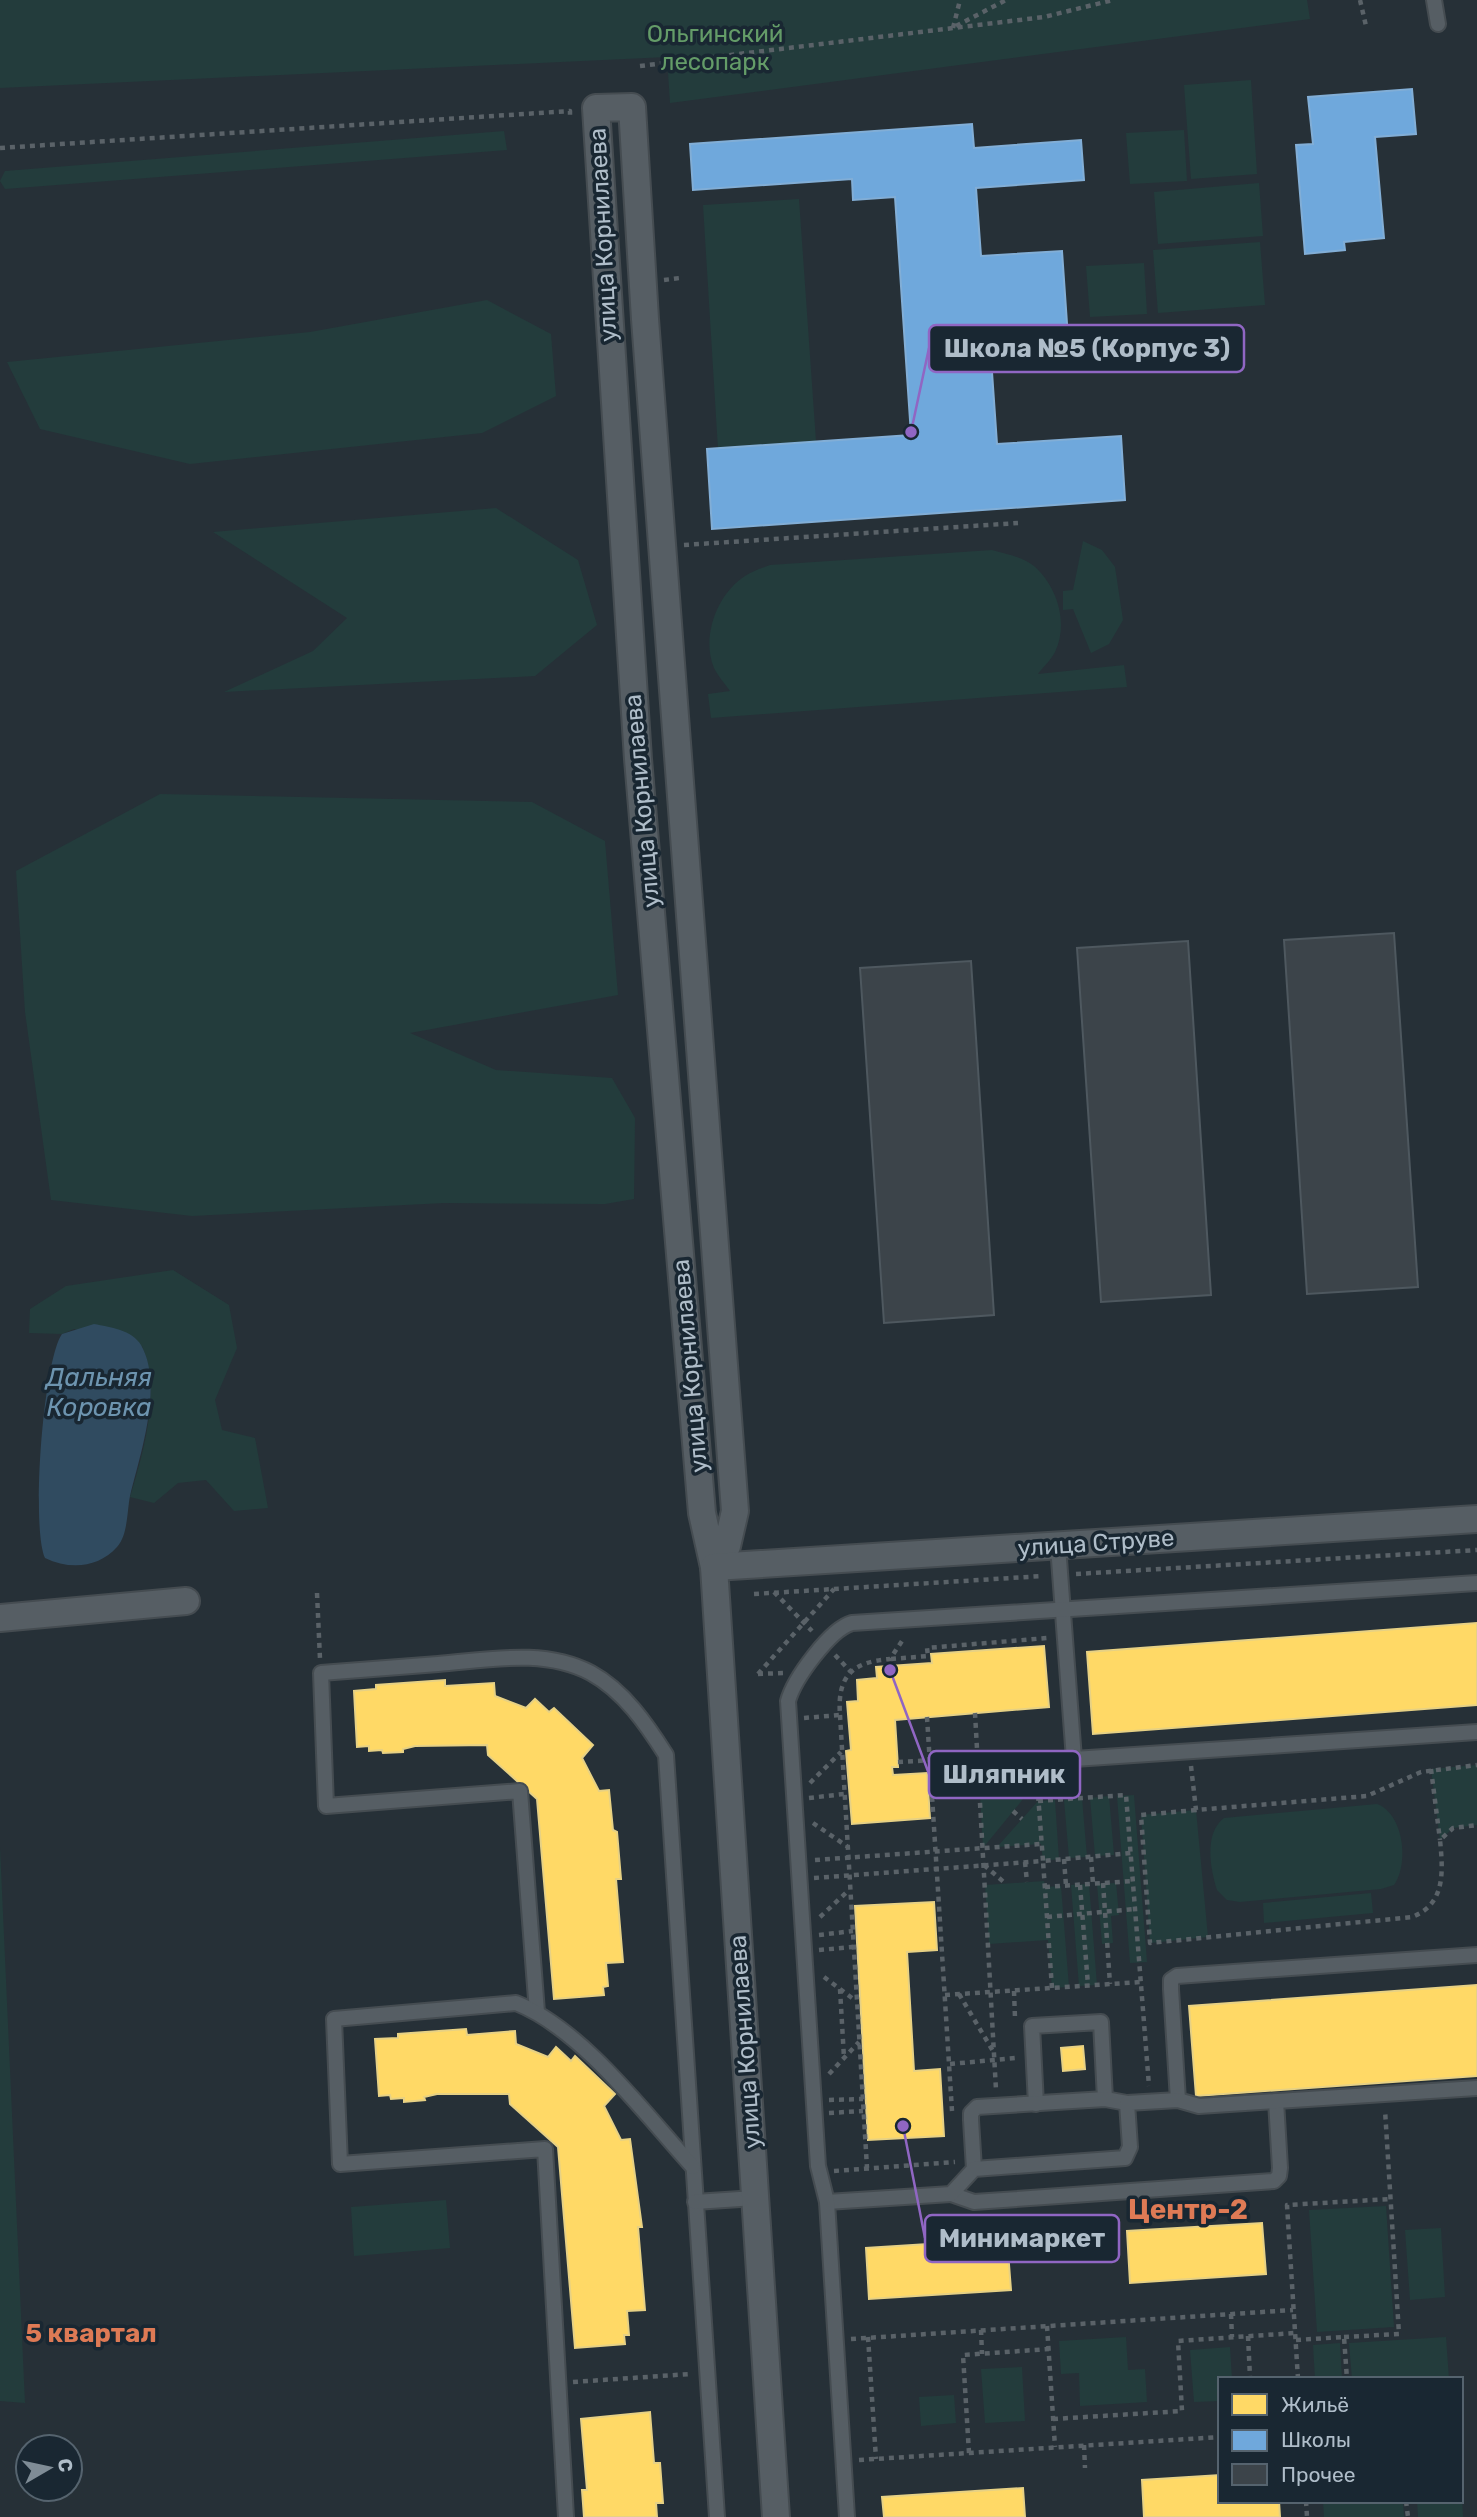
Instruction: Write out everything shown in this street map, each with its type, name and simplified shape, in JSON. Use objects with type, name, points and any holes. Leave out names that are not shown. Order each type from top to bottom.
[{"type":"street","name":"улица Корнилаева","points":[[714,1567],[727,1546],[735,1511],[645,319],[632,107],[596,108],[638,760],[702,1513],[714,1567],[776,2517]]},
{"type":"street","name":"улица Струве","points":[[714,1567],[1477,1519]]},
{"type":"street","points":[[0,1618],[186,1601]]},
{"type":"lane","points":[[1434,0],[1438,24]]},
{"type":"lane","points":[[1058,1546],[1065,1636],[1066,1753],[1074,1759],[1477,1732]]},
{"type":"lane","points":[[847,2517],[827,2202],[820,2172],[814,2102],[788,1701],[792,1687],[844,1625],[1477,1583]]},
{"type":"lane","points":[[537,2012],[520,1791],[326,1806],[321,1673],[525,1657],[559,1662],[592,1673],[622,1697],[645,1722],[666,1755],[717,2517]]},
{"type":"lane","points":[[1178,2100],[1171,1989],[1171,1980],[1177,1976],[1477,1955]]},
{"type":"lane","points":[[566,2517],[545,2149],[340,2164],[334,2019],[516,2003],[558,2025],[622,2088],[693,2167]]},
{"type":"lane","points":[[1036,2104],[1032,2026],[1101,2022],[1105,2099]]},
{"type":"lane","points":[[974,2169],[971,2113],[977,2107],[1105,2099],[1127,2103],[1178,2100],[1199,2106],[1477,2088]]},
{"type":"lane","points":[[827,2202],[954,2190],[974,2202],[1267,2183],[1279,2176],[1280,2168],[1276,2101]]},
{"type":"lane","points":[[954,2190],[974,2169],[1125,2158],[1130,2147],[1127,2103]]},
{"type":"lane","points":[[695,2202],[755,2198]]},
{"type":"path","points":[[953,28],[960,0]]},
{"type":"path","points":[[953,28],[1006,0]]},
{"type":"path","points":[[640,66],[1044,17],[1113,0]]},
{"type":"path","points":[[1360,0],[1366,26]]},
{"type":"path","points":[[0,148],[570,111]]},
{"type":"path","points":[[676,545],[1018,523]]},
{"type":"path","points":[[754,1594],[1477,1550]]},
{"type":"path","points":[[758,1674],[834,1589]]},
{"type":"path","points":[[317,1593],[321,1673]]},
{"type":"path","points":[[890,1659],[916,1619]]},
{"type":"path","points":[[867,2168],[840,1692],[855,1668],[867,1661],[928,1656],[927,1647],[1065,1636]]},
{"type":"path","points":[[975,1713],[997,2094]]},
{"type":"path","points":[[790,1719],[840,1714]]},
{"type":"path","points":[[927,1717],[953,2124]]},
{"type":"path","points":[[795,1802],[842,1751]]},
{"type":"path","points":[[1190,1751],[1196,1810]]},
{"type":"path","points":[[898,1762],[1066,1753]]},
{"type":"path","points":[[1037,1782],[1066,1753]]},
{"type":"path","points":[[1035,1754],[1052,1988]]},
{"type":"path","points":[[1431,1769],[1443,1871],[1438,1892],[1428,1908],[1412,1917],[1150,1943],[1141,1815],[1367,1796],[1431,1769],[1477,1765]]},
{"type":"path","points":[[795,1802],[844,1794]]},
{"type":"path","points":[[1038,1801],[1126,1795],[1151,2102]]},
{"type":"path","points":[[795,1802],[848,1847]]},
{"type":"path","points":[[1013,1811],[1022,1819]]},
{"type":"path","points":[[1440,1840],[1453,1828],[1477,1825]]},
{"type":"path","points":[[799,1861],[1041,1844]]},
{"type":"path","points":[[800,1879],[1131,1853]]},
{"type":"path","points":[[1091,1857],[1093,1884]]},
{"type":"path","points":[[1064,1859],[1066,1886]]},
{"type":"path","points":[[1026,1862],[1027,1882]]},
{"type":"path","points":[[984,1865],[1006,1884]]},
{"type":"path","points":[[1045,1887],[1133,1881]]},
{"type":"path","points":[[1103,1883],[1111,1984]]},
{"type":"path","points":[[1080,1885],[1088,1985]]},
{"type":"path","points":[[804,1946],[850,1889]]},
{"type":"path","points":[[1047,1917],[1135,1909]]},
{"type":"path","points":[[804,1946],[853,1931]]},
{"type":"path","points":[[804,1946],[853,1947]]},
{"type":"path","points":[[804,1946],[840,1989],[857,2002]]},
{"type":"path","points":[[945,1996],[1141,1982]]},
{"type":"path","points":[[840,1989],[844,2058]]},
{"type":"path","points":[[1014,1991],[1016,2031]]},
{"type":"path","points":[[960,1994],[994,2053]]},
{"type":"path","points":[[814,2102],[844,2058],[859,2042]]},
{"type":"path","points":[[1017,2045],[1018,2066]]},
{"type":"path","points":[[950,2064],[1017,2058]]},
{"type":"path","points":[[985,2095],[1003,2091]]},
{"type":"path","points":[[1296,2340],[1399,2334],[1384,2094]]},
{"type":"path","points":[[951,2098],[963,2097]]},
{"type":"path","points":[[814,2102],[863,2099]]},
{"type":"path","points":[[814,2102],[863,2111]]},
{"type":"path","points":[[954,2190],[955,2150]]},
{"type":"path","points":[[820,2172],[956,2162]]},
{"type":"path","points":[[1298,2377],[1287,2205],[1391,2199]]},
{"type":"path","points":[[835,2339],[1293,2310]]},
{"type":"path","points":[[1231,2314],[1232,2337]]},
{"type":"path","points":[[1048,2326],[1055,2447]]},
{"type":"path","points":[[981,2330],[982,2354]]},
{"type":"path","points":[[1054,2419],[1182,2411],[1178,2341],[1295,2333]]},
{"type":"path","points":[[1248,2336],[1250,2377]]},
{"type":"path","points":[[868,2337],[876,2459]]},
{"type":"path","points":[[1344,2337],[1347,2377]]},
{"type":"path","points":[[969,2453],[963,2355],[1049,2349]]},
{"type":"path","points":[[558,2383],[707,2372]]},
{"type":"path","points":[[844,2461],[1218,2437]]},
{"type":"path","points":[[1084,2445],[1085,2468]]},
{"type":"green space","name":"Ольгинский лесопарк","points":[[0,0],[1307,0],[1310,19],[670,103],[667,57],[0,88]]},
{"type":"green space","points":[[1251,80],[1257,174],[1191,179],[1184,85]]},
{"type":"green space","points":[[1184,130],[1187,181],[1130,184],[1126,133]]},
{"type":"green space","points":[[504,131],[507,150],[5,189],[0,181],[5,171]]},
{"type":"green space","points":[[1259,183],[1263,236],[1158,244],[1154,192]]},
{"type":"green space","points":[[799,199],[816,441],[718,449],[703,205]]},
{"type":"green space","points":[[1260,242],[1265,305],[1158,313],[1153,250]]},
{"type":"green space","points":[[1144,263],[1147,314],[1090,317],[1086,266]]},
{"type":"green space","points":[[487,300],[551,334],[556,396],[482,433],[190,464],[40,429],[7,362],[310,332]]},
{"type":"green space","points":[[496,508],[578,560],[597,625],[535,676],[224,692],[313,651],[347,618],[213,532]]},
{"type":"green space","points":[[1083,541],[1102,550],[1115,567],[1123,620],[1109,644],[1091,653],[1073,609],[1063,610],[1063,591],[1073,590]]},
{"type":"green space","points":[[992,550],[1030,563],[1042,574],[1054,594],[1061,617],[1059,641],[1053,655],[1038,674],[1124,665],[1127,687],[711,718],[708,694],[730,691],[714,668],[710,656],[709,643],[714,617],[727,594],[748,574],[770,565]]},
{"type":"green space","points":[[160,794],[532,802],[605,841],[618,995],[410,1033],[496,1070],[612,1078],[635,1118],[634,1199],[605,1204],[444,1203],[192,1216],[51,1200],[25,1012],[16,871]]},
{"type":"green space","points":[[173,1270],[229,1305],[237,1348],[215,1400],[222,1430],[255,1438],[268,1508],[234,1511],[206,1480],[178,1483],[154,1503],[130,1497],[145,1441],[150,1402],[148,1364],[142,1346],[74,1329],[62,1334],[29,1333],[30,1309],[66,1286]]},
{"type":"green space","points":[[1035,1754],[1037,1782],[983,1848],[978,1757]]},
{"type":"green space","points":[[1477,1765],[1477,1825],[1453,1828],[1440,1840],[1431,1769]]},
{"type":"green space","points":[[1134,1795],[1147,1962],[1130,1963],[1117,1796]]},
{"type":"green space","points":[[1109,1796],[1114,1855],[1095,1856],[1090,1798]]},
{"type":"green space","points":[[1082,1798],[1087,1857],[1069,1858],[1064,1800]]},
{"type":"green space","points":[[1055,1800],[1059,1859],[1043,1861],[1041,1844],[997,1847],[1038,1801]]},
{"type":"green space","points":[[1377,1804],[1386,1809],[1393,1818],[1401,1840],[1401,1865],[1394,1885],[1381,1889],[1240,1902],[1227,1900],[1217,1890],[1210,1851],[1213,1832],[1224,1818]]},
{"type":"green space","points":[[1196,1810],[1208,1937],[1150,1943],[1141,1815]]},
{"type":"green space","points":[[0,1847],[25,2403],[0,2401]]},
{"type":"green space","points":[[1044,1881],[1045,1887],[1061,1886],[1069,1987],[1052,1988],[1048,1940],[989,1944],[985,1885]]},
{"type":"green space","points":[[1116,1883],[1119,1915],[1111,1916],[1113,1943],[1102,1944],[1097,1884]]},
{"type":"green space","points":[[1089,1884],[1097,1985],[1079,1986],[1071,1885]]},
{"type":"green space","points":[[1371,1893],[1373,1913],[1264,1923],[1263,1903]]},
{"type":"green space","points":[[446,2200],[450,2248],[354,2256],[351,2207]]},
{"type":"green space","points":[[1386,2206],[1394,2327],[1317,2332],[1309,2210]]},
{"type":"green space","points":[[1441,2228],[1445,2297],[1410,2300],[1405,2230]]},
{"type":"green space","points":[[1126,2337],[1128,2370],[1145,2369],[1147,2402],[1080,2406],[1079,2373],[1061,2374],[1059,2341]]},
{"type":"green space","points":[[1446,2337],[1449,2377],[1352,2377],[1349,2343]]},
{"type":"green space","points":[[1340,2343],[1342,2377],[1315,2377],[1313,2345]]},
{"type":"green space","points":[[1230,2347],[1232,2377],[1218,2377],[1218,2401],[1194,2402],[1190,2350]]},
{"type":"green space","points":[[1022,2367],[1025,2421],[985,2423],[981,2369]]},
{"type":"green space","points":[[954,2395],[956,2423],[921,2426],[919,2397]]},
{"type":"green space","points":[[1323,2503],[1403,2503],[1404,2517],[1324,2517]]},
{"type":"green space","points":[[1417,2503],[1462,2503],[1463,2517],[1418,2517]]},
{"type":"water","name":"Дальняя Коровка","points":[[94,1324],[126,1333],[141,1345],[148,1361],[150,1380],[148,1420],[121,1542],[109,1554],[92,1563],[64,1564],[45,1558],[41,1541],[39,1481],[49,1376],[62,1334]]},
{"type":"building: Жильё","points":[[1477,1623],[1477,1705],[1093,1734],[1087,1652]]},
{"type":"building: Жильё","points":[[1044,1646],[1049,1707],[895,1720],[898,1767],[892,1767],[893,1775],[927,1773],[930,1818],[852,1824],[846,1751],[851,1750],[847,1702],[858,1701],[857,1680],[877,1678],[876,1667],[932,1663],[931,1654]]},
{"type":"building: Жильё","points":[[445,1680],[445,1686],[494,1683],[495,1696],[526,1708],[535,1699],[549,1712],[554,1708],[593,1745],[582,1758],[599,1791],[609,1790],[613,1830],[617,1832],[621,1879],[616,1879],[623,1962],[606,1963],[608,1986],[603,1987],[604,1995],[554,1999],[537,1799],[488,1755],[487,1745],[415,1746],[403,1749],[403,1752],[383,1753],[382,1750],[369,1751],[369,1746],[357,1747],[354,1691],[376,1689],[376,1685]]},
{"type":"building: Жильё","points":[[934,1902],[937,1950],[907,1952],[914,2071],[940,2069],[944,2136],[868,2140],[855,1906]]},
{"type":"building: Жильё","points":[[1477,1985],[1477,2076],[1196,2096],[1189,2006]]},
{"type":"building: Жильё","points":[[466,2029],[467,2035],[515,2031],[516,2044],[548,2057],[556,2047],[571,2061],[575,2056],[615,2094],[604,2106],[621,2140],[630,2139],[642,2227],[638,2227],[645,2310],[627,2311],[629,2335],[624,2335],[625,2344],[575,2348],[558,2147],[510,2104],[509,2094],[437,2094],[424,2097],[425,2100],[404,2102],[404,2098],[379,2096],[375,2039],[398,2038],[398,2034]]},
{"type":"building: Жильё","points":[[1083,2046],[1085,2069],[1063,2071],[1061,2048]]},
{"type":"building: Жильё","points":[[1262,2223],[1266,2274],[1130,2283],[1127,2231]]},
{"type":"building: Жильё","points":[[1007,2239],[1011,2290],[869,2299],[866,2248]]},
{"type":"building: Жильё","points":[[650,2412],[654,2463],[660,2463],[663,2503],[656,2503],[657,2517],[584,2517],[582,2490],[587,2490],[581,2419]]},
{"type":"building: Жильё","points":[[1218,2475],[1218,2503],[1279,2503],[1280,2517],[1144,2517],[1142,2480]]},
{"type":"building: Жильё","points":[[1023,2488],[1025,2517],[884,2517],[882,2497]]},
{"type":"building: Школы","points":[[1412,89],[1416,134],[1375,137],[1384,238],[1344,242],[1345,250],[1305,254],[1296,145],[1313,144],[1308,97]]},
{"type":"building: Школы","points":[[972,124],[974,148],[1081,140],[1084,180],[976,188],[981,256],[1062,251],[1070,367],[992,372],[997,444],[1121,436],[1125,500],[712,529],[707,449],[911,435],[895,197],[853,200],[852,179],[693,190],[690,144]]},
{"type":"building: Прочее","points":[[1394,933],[1418,1287],[1307,1294],[1284,940]]},
{"type":"building: Прочее","points":[[1188,941],[1211,1295],[1101,1302],[1077,948]]},
{"type":"building: Прочее","points":[[971,961],[994,1315],[884,1323],[860,968]]},
{"type":"place","name":"Школа №5 (Корпус 3)","points":[[911,432]]},
{"type":"place","name":"Шляпник","points":[[890,1670]]},
{"type":"place","name":"Минимаркет","points":[[903,2126]]},
{"type":"district","name":"Центр-2","points":[[1188,2209]]},
{"type":"district","name":"5 квартал","points":[[91,2333]]}]
